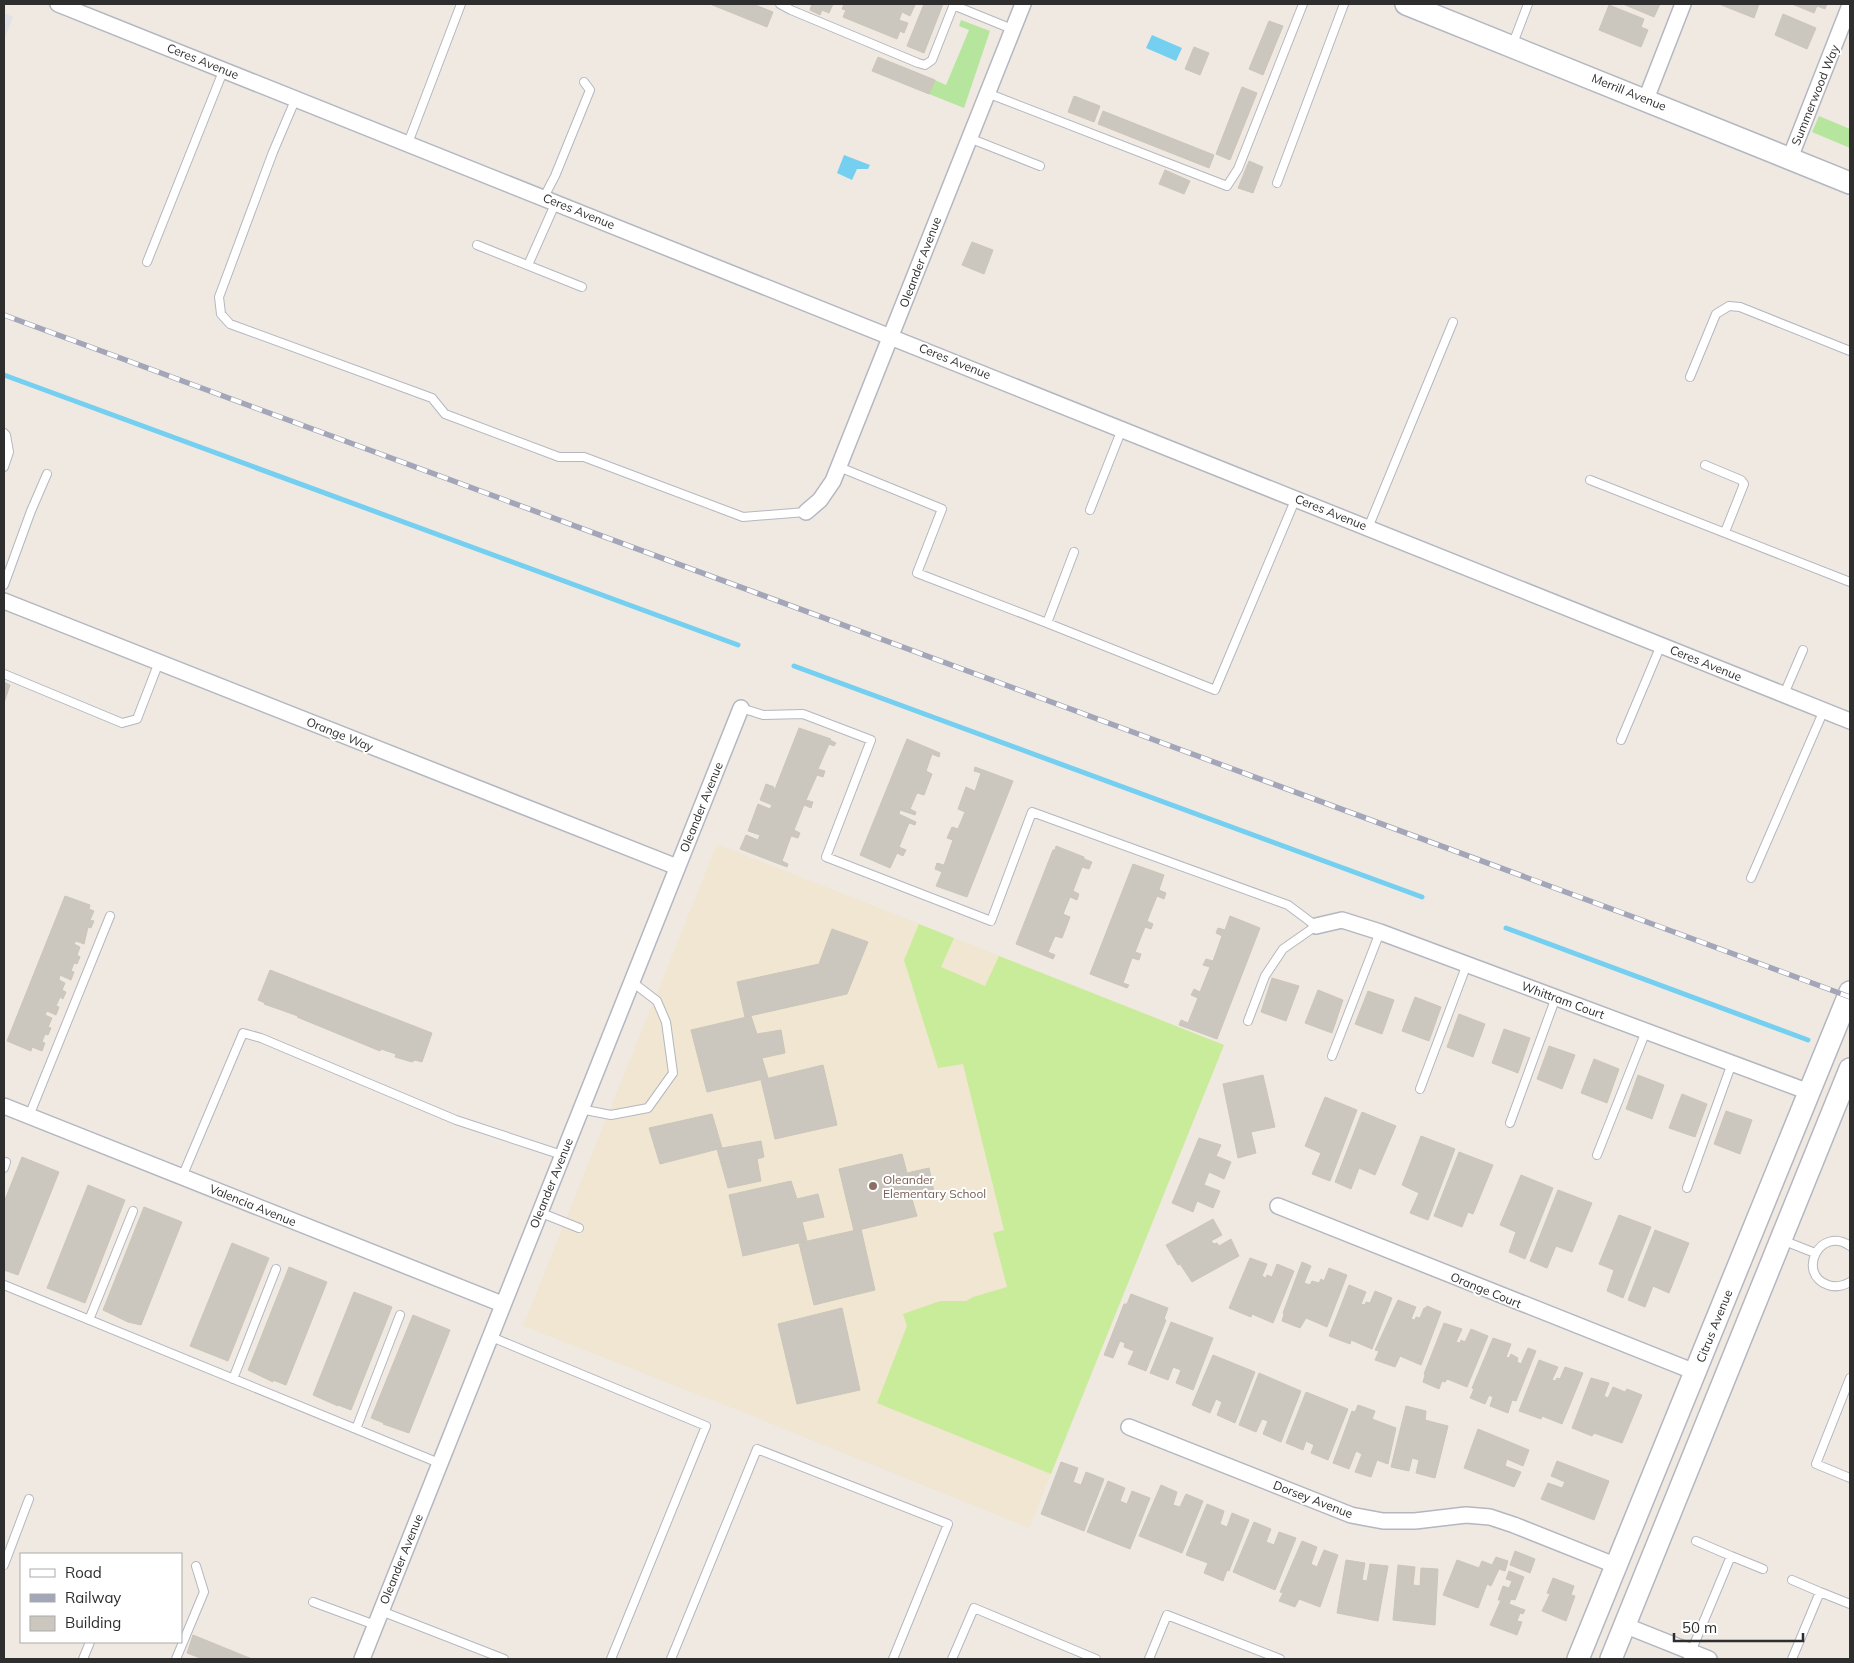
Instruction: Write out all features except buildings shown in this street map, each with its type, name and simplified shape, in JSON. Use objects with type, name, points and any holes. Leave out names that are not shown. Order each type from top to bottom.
[{"type":"main road","name":"Merrill Avenue","points":[[1406,4],[1646,99],[1850,183]]},
{"type":"main road","name":"Citrus Avenue","points":[[1578,1659],[1850,992]]},
{"type":"main road","points":[[1610,1659],[1850,1069]]},
{"type":"street","name":"Oleander Avenue","points":[[806,512],[820,500],[833,481],[839,467],[1022,4]]},
{"type":"street","points":[[1646,99],[1683,4]]},
{"type":"street","name":"Ceres Avenue","points":[[64,5],[1850,721]]},
{"type":"street","name":"Summerwood Way","points":[[1790,158],[1850,5]]},
{"type":"street","name":"Orange Way","points":[[4,601],[677,867]]},
{"type":"street","name":"Oleander Avenue","points":[[362,1659],[489,1336],[741,708]]},
{"type":"street","name":"Whittram Court","points":[[1316,926],[1342,920],[1380,932],[1809,1092]]},
{"type":"street","name":"Valencia Avenue","points":[[4,1106],[502,1304]]},
{"type":"street","name":"Orange Court","points":[[1278,1206],[1695,1372]]},
{"type":"street","name":"Dorsey Avenue","points":[[1130,1426],[1351,1515],[1383,1521],[1415,1521],[1466,1515],[1490,1517],[1617,1566]]},
{"type":"street","points":[[1624,1625],[1690,1656],[1710,1659]]},
{"type":"lane","points":[[408,143],[461,4]]},
{"type":"lane","points":[[780,4],[809,18],[926,65],[932,60],[954,4],[1012,29]]},
{"type":"lane","points":[[987,93],[1227,186],[1238,168],[1303,4]]},
{"type":"lane","points":[[1277,182],[1344,4]]},
{"type":"lane","points":[[1512,46],[1528,4]]},
{"type":"lane","points":[[147,262],[224,69]]},
{"type":"lane","points":[[528,265],[550,199],[555,176],[590,90],[584,82]]},
{"type":"lane","points":[[296,98],[273,152],[219,297],[221,314],[230,324],[432,398],[445,414],[559,457],[584,457],[743,517],[806,512]]},
{"type":"lane","points":[[969,138],[1040,166]]},
{"type":"lane","points":[[477,245],[582,287]]},
{"type":"lane","points":[[1690,377],[1716,314],[1730,306],[1740,307],[1850,351]]},
{"type":"lane","points":[[1368,528],[1453,322]]},
{"type":"lane","points":[[1090,510],[1122,429]]},
{"type":"lane","points":[[4,434],[6,435],[9,452],[4,466]]},
{"type":"lane","points":[[1705,465],[1741,480],[1744,484],[1725,532]]},
{"type":"lane","points":[[839,467],[942,509],[918,573],[1215,690],[1296,498]]},
{"type":"lane","points":[[4,584],[47,474]]},
{"type":"lane","points":[[1590,480],[1850,582]]},
{"type":"lane","points":[[1047,623],[1074,552]]},
{"type":"lane","points":[[1621,740],[1661,645]]},
{"type":"lane","points":[[1784,694],[1802,650]]},
{"type":"lane","points":[[4,674],[122,723],[137,719],[159,662]]},
{"type":"lane","points":[[741,708],[763,715],[803,714],[871,740],[826,857],[990,921],[1032,812],[1288,905],[1316,926],[1283,949],[1265,976],[1248,1021]]},
{"type":"lane","points":[[1751,878],[1824,710]]},
{"type":"lane","points":[[29,1116],[110,916]]},
{"type":"lane","points":[[1332,1056],[1380,932]]},
{"type":"lane","points":[[1420,1089],[1467,964]]},
{"type":"lane","points":[[580,1109],[611,1115],[648,1108],[673,1074],[666,1022],[657,1001],[631,981]]},
{"type":"lane","points":[[1510,1123],[1556,997]]},
{"type":"lane","points":[[1597,1155],[1646,1031]]},
{"type":"lane","points":[[182,1177],[243,1033],[261,1038],[323,1063],[456,1120],[562,1155]]},
{"type":"lane","points":[[1687,1188],[1732,1063]]},
{"type":"lane","points":[[89,1320],[133,1211]]},
{"type":"lane","points":[[539,1212],[579,1228]]},
{"type":"lane","points":[[1781,1239],[1815,1253]]},
{"type":"lane","points":[[1850,1246],[1843,1242],[1832,1241],[1822,1245],[1815,1253],[1813,1268],[1820,1280],[1834,1287],[1844,1286],[1850,1282]]},
{"type":"lane","points":[[233,1379],[276,1269]]},
{"type":"lane","points":[[4,1285],[439,1463]]},
{"type":"lane","points":[[356,1429],[400,1315]]},
{"type":"lane","points":[[489,1336],[706,1426],[611,1659]]},
{"type":"lane","points":[[1850,1378],[1816,1464],[1850,1478]]},
{"type":"lane","points":[[671,1659],[757,1449],[948,1524],[893,1659]]},
{"type":"lane","points":[[4,1565],[29,1499]]},
{"type":"lane","points":[[1696,1541],[1764,1569]]},
{"type":"lane","points":[[1690,1656],[1731,1556]]},
{"type":"lane","points":[[184,1635],[204,1592],[196,1566]]},
{"type":"lane","points":[[1792,1580],[1850,1604]]},
{"type":"lane","points":[[1792,1659],[1820,1592]]},
{"type":"lane","points":[[313,1602],[375,1625]]},
{"type":"lane","points":[[952,1659],[974,1608],[1096,1659]]},
{"type":"lane","points":[[381,1611],[504,1659]]},
{"type":"lane","points":[[1150,1659],[1167,1615],[1280,1659]]},
{"type":"lane","points":[[83,1659],[90,1643]]},
{"type":"lane","points":[[176,1659],[181,1643]]},
{"type":"shaded area","points":[[4,13],[13,17],[4,40]]},
{"type":"shaded area","name":"Oleander Elementary School","points":[[717,844],[1224,1045],[1029,1528],[740,1411],[523,1326]]},
{"type":"green space","points":[[961,20],[990,31],[964,108],[929,94],[935,80],[946,85],[969,30],[959,26]]},
{"type":"green space","points":[[1819,116],[1850,129],[1850,148],[1812,132]]},
{"type":"green space","points":[[919,924],[954,938],[941,967],[985,986],[999,956],[1224,1045],[1051,1474],[877,1403],[907,1326],[903,1314],[940,1301],[966,1301],[973,1297],[1007,1287],[993,1233],[1004,1230],[963,1064],[938,1068],[904,960]]},
{"type":"water","points":[[1152,35],[1182,48],[1176,61],[1146,48]]},
{"type":"water","points":[[844,155],[870,165],[868,169],[857,169],[852,180],[837,173]]},
{"type":"waterway","points":[[4,375],[738,645]]},
{"type":"waterway","points":[[794,666],[1422,897]]},
{"type":"waterway","points":[[1506,928],[1808,1040]]},
{"type":"railway","points":[[4,315],[1850,997]]},
{"type":"place","name":"Oleander Elementary School","points":[[873,1186]]}]
